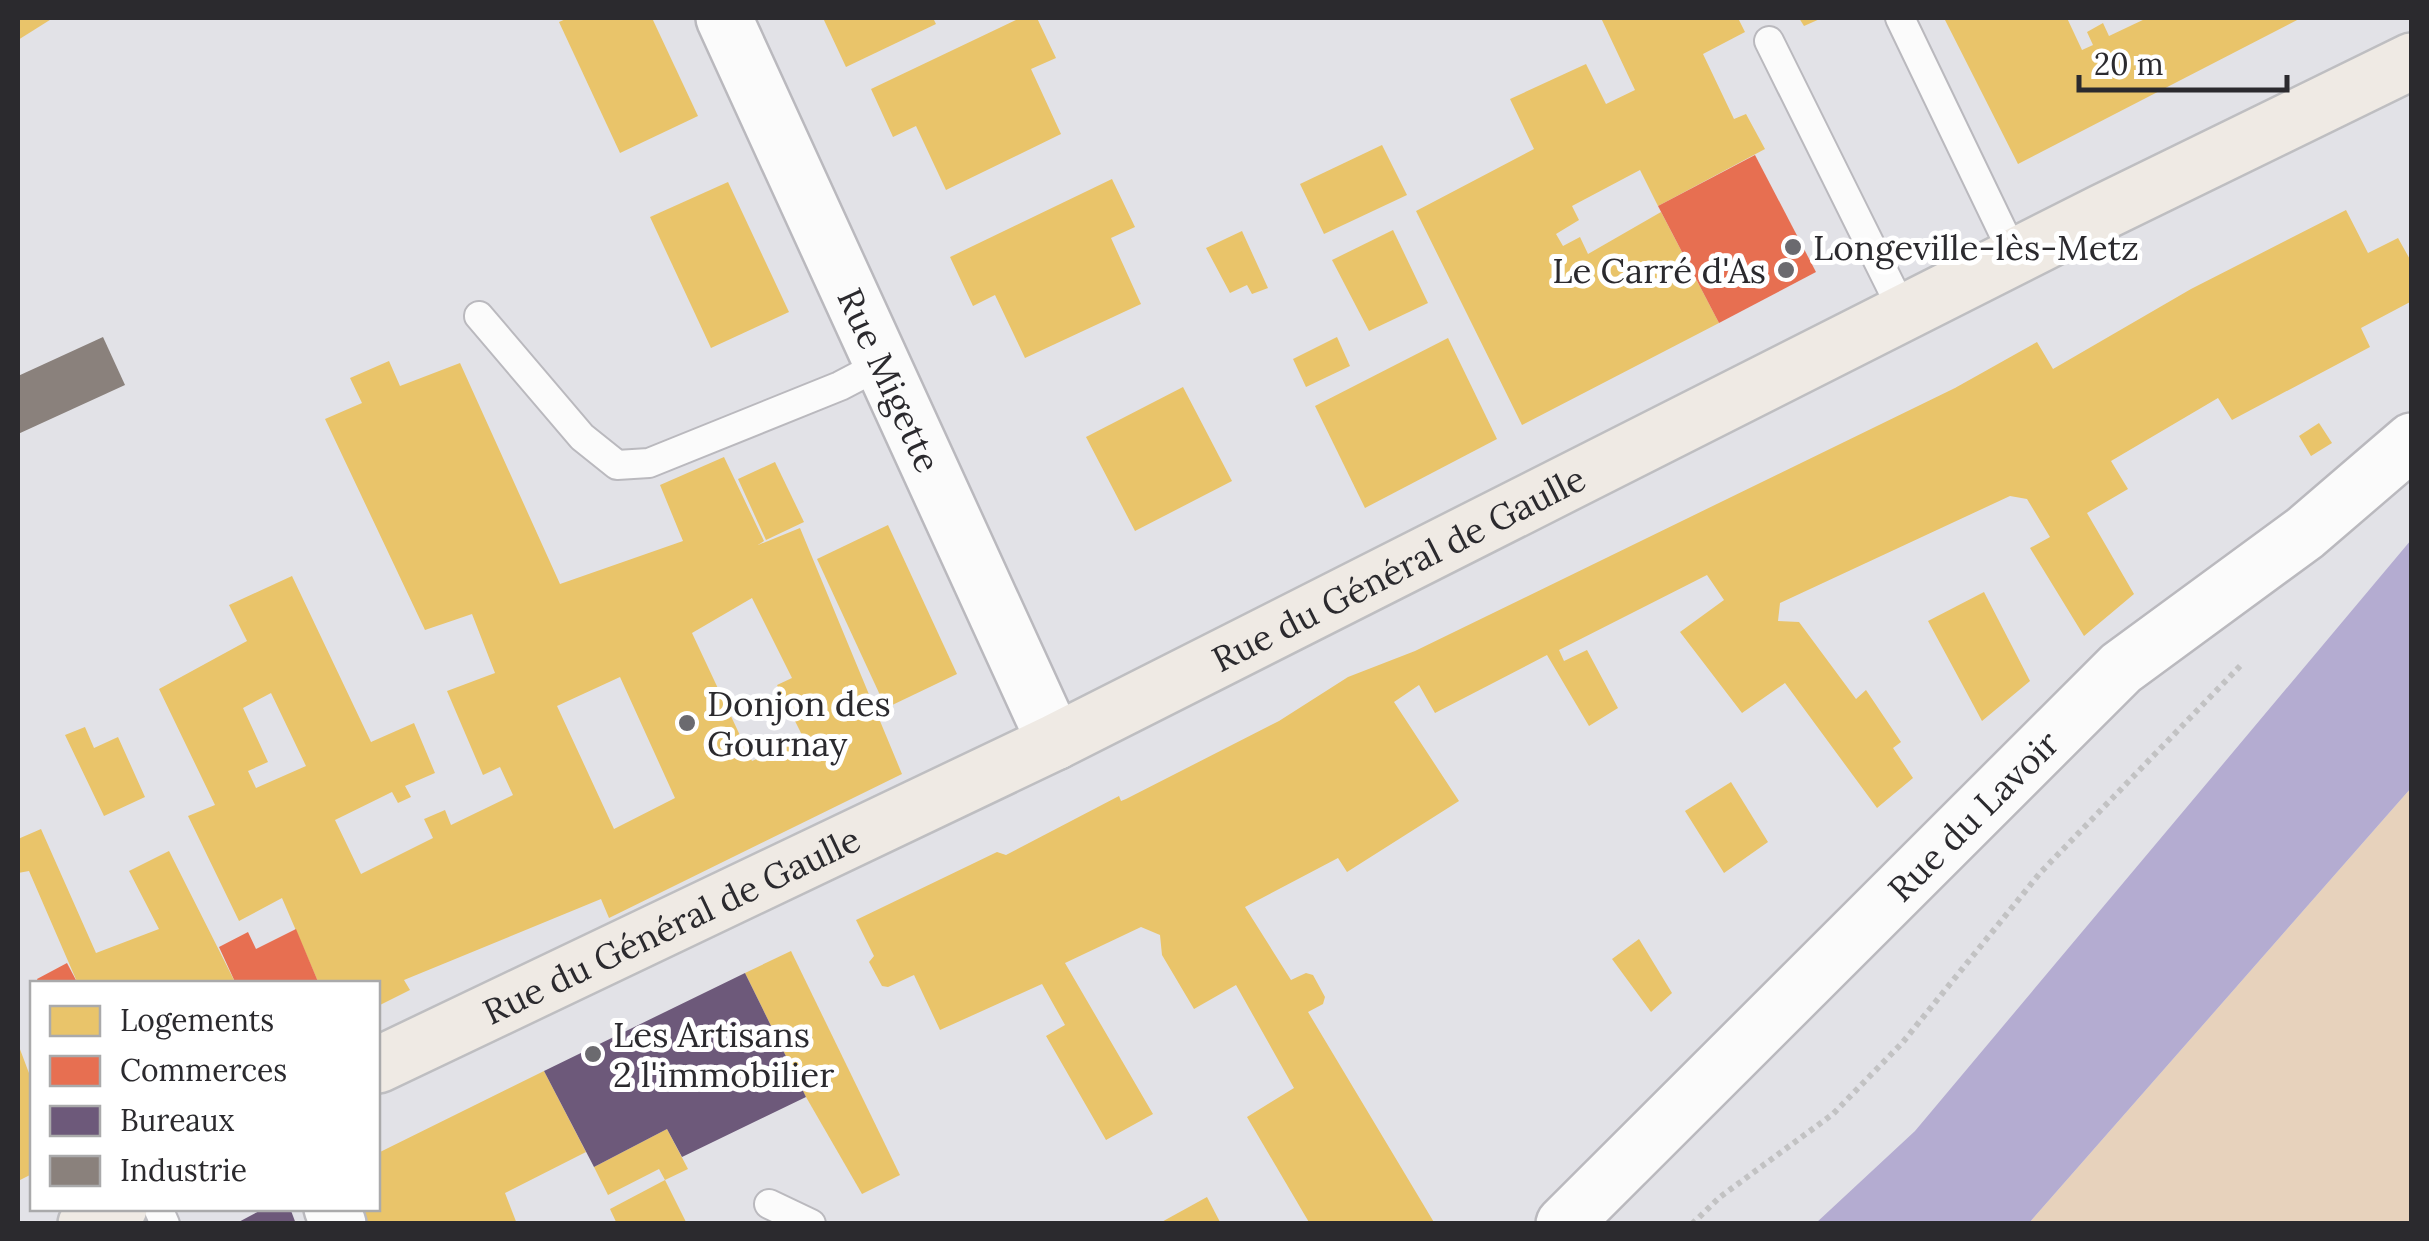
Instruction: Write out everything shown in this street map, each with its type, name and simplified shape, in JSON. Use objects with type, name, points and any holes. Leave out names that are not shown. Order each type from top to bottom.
[{"type":"main road","name":"Rue du Général de Gaulle","points":[[380,1065],[1055,742],[2412,60]]},
{"type":"main road","points":[[86,1224],[113,1211]]},
{"type":"street","name":"Rue Migette","points":[[724,18],[1055,742]]},
{"type":"street","name":"Rue du Lavoir","points":[[1564,1224],[2121,668],[2304,533],[2412,441]]},
{"type":"lane","points":[[1900,18],[2015,257]]},
{"type":"lane","points":[[1769,42],[1904,313]]},
{"type":"lane","points":[[479,316],[582,437],[617,465],[648,463],[840,386],[882,364]]},
{"type":"lane","points":[[769,1204],[811,1224]]},
{"type":"path","points":[[1692,1224],[1720,1196],[1832,1114],[1903,1042],[2040,873],[2251,654]]},
{"type":"shaded area","points":[[2411,540],[2411,788],[2029,1223],[1816,1223],[1915,1131]]},
{"type":"shaded area","points":[[2411,788],[2411,1223],[2029,1223]]},
{"type":"building: Logements","points":[[18,18],[53,18],[18,40]]},
{"type":"building: Logements","points":[[568,18],[652,18],[698,116],[620,153],[559,22]]},
{"type":"building: Logements","points":[[823,18],[933,18],[936,24],[846,67]]},
{"type":"building: Logements","points":[[1020,18],[1037,18],[1056,58],[1031,69],[1061,134],[946,190],[916,126],[893,137],[871,89]]},
{"type":"building: Logements","points":[[1601,18],[1738,18],[1745,32],[1703,54],[1734,119],[1746,114],[1765,149],[1658,206],[1640,170],[1572,206],[1579,220],[1556,234],[1563,246],[1580,237],[1588,254],[1661,212],[1719,323],[1522,425],[1416,211],[1534,149],[1510,99],[1586,64],[1606,104],[1635,90]]},
{"type":"building: Logements","points":[[1799,18],[1822,18],[1804,26]]},
{"type":"building: Logements","points":[[1944,18],[2067,18],[2082,50],[2093,45],[2087,32],[2103,23],[2109,36],[2147,18],[2301,18],[2018,164]]},
{"type":"building: Logements","points":[[1382,145],[1407,195],[1324,234],[1300,184]]},
{"type":"building: Logements","points":[[1112,179],[1135,227],[1111,238],[1141,304],[1025,358],[995,295],[973,306],[950,257]]},
{"type":"building: Logements","points":[[728,182],[789,312],[711,348],[650,217]]},
{"type":"building: Logements","points":[[2346,210],[2368,253],[2398,238],[2412,263],[2412,301],[2361,328],[2370,347],[2232,420],[2218,398],[2111,461],[2128,489],[2087,513],[2134,594],[2084,636],[2030,548],[2050,537],[2027,499],[2010,496],[1780,603],[1778,621],[1799,622],[1856,699],[1866,690],[1901,742],[1893,748],[1913,778],[1877,808],[1785,683],[1742,713],[1680,632],[1724,600],[1707,575],[1559,650],[1564,661],[1587,650],[1618,708],[1589,726],[1547,655],[1435,713],[1419,685],[1394,702],[1459,801],[1347,872],[1338,858],[1245,907],[1291,980],[1306,973],[1313,975],[1325,997],[1323,1004],[1308,1012],[1435,1224],[1310,1224],[1247,1117],[1294,1088],[1236,985],[1194,1009],[1162,955],[1160,935],[1141,927],[1065,963],[1153,1114],[1106,1140],[1046,1036],[1065,1025],[1042,984],[940,1030],[914,975],[882,986],[869,962],[874,956],[856,920],[997,852],[1006,855],[1119,796],[1121,801],[1126,799],[1279,721],[1348,677],[1415,651],[1955,388],[2037,342],[2053,369],[2191,289]]},
{"type":"building: Logements","points":[[1393,230],[1428,303],[1369,331],[1332,260]]},
{"type":"building: Logements","points":[[1242,231],[1268,288],[1252,294],[1247,285],[1230,293],[1206,248]]},
{"type":"building: Logements","points":[[1337,337],[1350,366],[1306,387],[1293,359]]},
{"type":"building: Logements","points":[[1448,338],[1497,439],[1365,508],[1315,406]]},
{"type":"building: Logements","points":[[389,361],[400,386],[460,363],[560,584],[683,541],[660,485],[724,457],[764,541],[758,545],[800,528],[902,774],[609,918],[601,899],[404,980],[410,990],[380,1005],[380,981],[318,981],[282,898],[239,921],[188,816],[215,805],[159,689],[247,641],[229,605],[292,576],[371,742],[414,723],[435,773],[405,786],[411,797],[398,803],[392,792],[335,820],[361,874],[433,838],[424,819],[445,810],[451,825],[513,795],[500,767],[483,775],[447,691],[495,673],[472,614],[425,630],[325,419],[362,403],[350,378]],"holes":[[[752,598],[792,678],[777,685],[804,739],[752,761],[692,633]],[[620,677],[675,798],[614,829],[557,706]],[[271,693],[306,766],[256,788],[248,771],[268,762],[243,708]]]},
{"type":"building: Logements","points":[[1183,387],[1232,481],[1135,531],[1086,437]]},
{"type":"building: Logements","points":[[2319,423],[2332,443],[2311,456],[2299,436]]},
{"type":"building: Logements","points":[[775,462],[804,522],[766,540],[738,479]]},
{"type":"building: Logements","points":[[888,525],[957,674],[886,708],[817,559]]},
{"type":"building: Logements","points":[[1984,592],[2030,681],[1982,721],[1928,621]]},
{"type":"building: Logements","points":[[85,727],[94,748],[118,737],[145,797],[104,816],[65,735]]},
{"type":"building: Logements","points":[[1731,782],[1768,842],[1724,873],[1685,811]]},
{"type":"building: Logements","points":[[41,829],[96,953],[159,929],[129,871],[169,851],[234,981],[77,981],[29,871],[18,873],[18,839]]},
{"type":"building: Logements","points":[[1639,939],[1672,993],[1651,1012],[1612,959]]},
{"type":"building: Logements","points":[[791,951],[900,1175],[862,1194],[806,1097],[745,973]]},
{"type":"building: Logements","points":[[18,1044],[30,1076],[30,1175],[18,1181]]},
{"type":"building: Logements","points":[[544,1071],[586,1152],[505,1193],[517,1224],[360,1224],[354,1211],[380,1211],[380,1152]]},
{"type":"building: Logements","points":[[667,1129],[688,1169],[665,1180],[659,1169],[608,1195],[594,1167]]},
{"type":"building: Logements","points":[[665,1180],[687,1224],[617,1224],[610,1209]]},
{"type":"building: Logements","points":[[1207,1197],[1221,1224],[1158,1224]]},
{"type":"building: Commerces","points":[[1755,155],[1816,272],[1719,323],[1658,206]]},
{"type":"building: Commerces","points":[[296,929],[318,981],[235,981],[219,947],[248,932],[256,949]]},
{"type":"building: Commerces","points":[[67,963],[76,981],[38,981]]},
{"type":"building: Bureaux","points":[[745,973],[806,1097],[682,1157],[667,1129],[594,1167],[544,1071]]},
{"type":"building: Bureaux","points":[[259,1211],[291,1211],[296,1224],[235,1224]]},
{"type":"building: Industrie","points":[[103,337],[125,385],[18,434],[18,376]]},
{"type":"place","name":"Longeville-lès-Metz","points":[[1793,247]]},
{"type":"place","name":"Le Carré d'As","points":[[1786,270]]},
{"type":"place","name":"Donjon des Gournay","points":[[687,723]]},
{"type":"place","name":"Les Artisans 2 l'immobilier","points":[[593,1054]]}]
